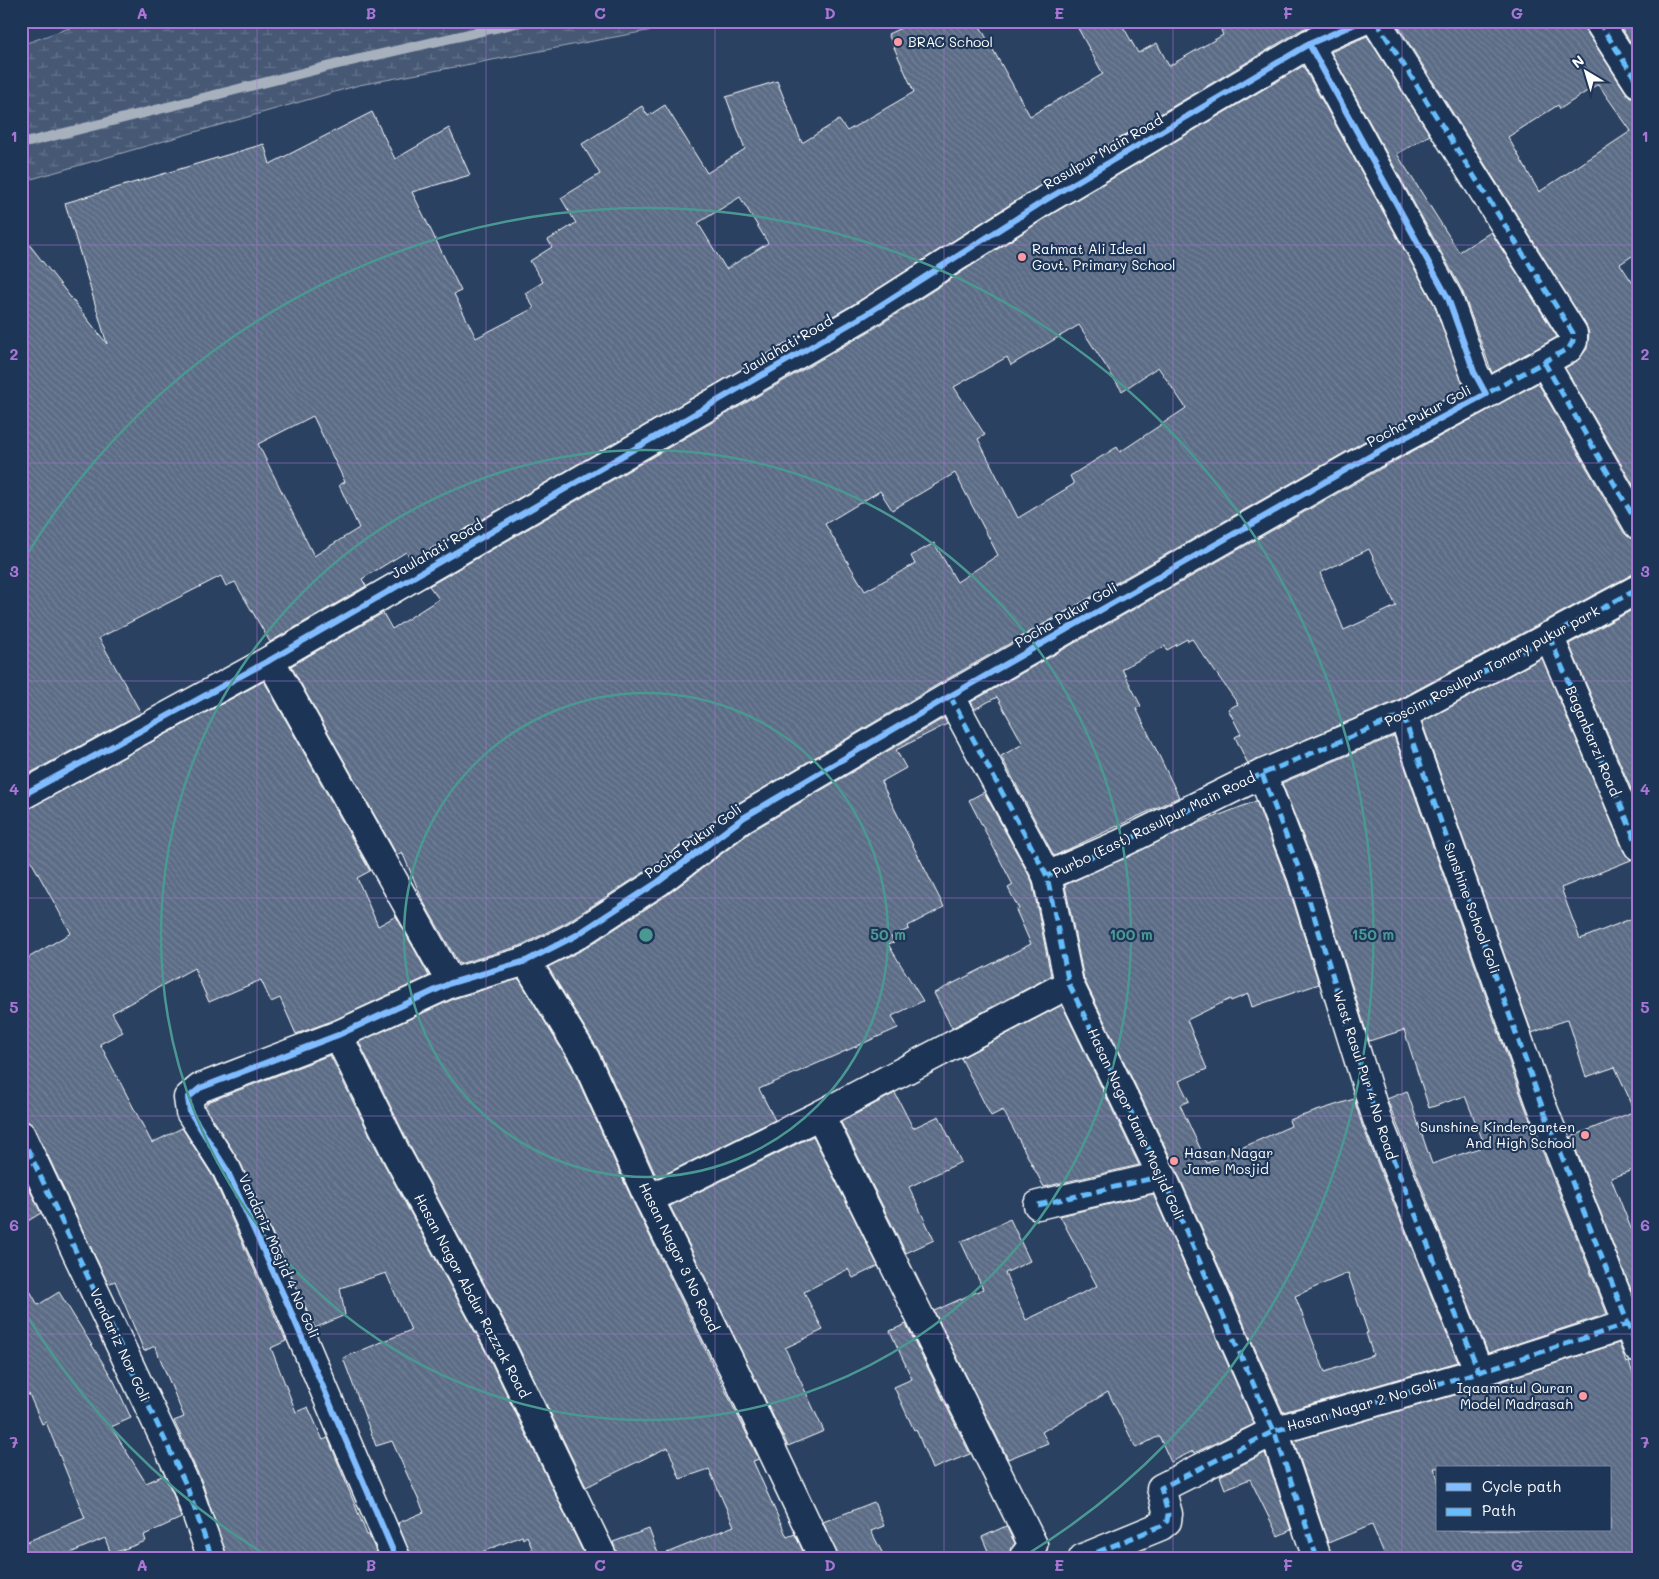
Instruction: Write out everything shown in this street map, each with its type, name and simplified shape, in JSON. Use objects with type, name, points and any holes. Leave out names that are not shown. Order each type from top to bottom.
[{"type":"street","name":"Rasulpur Main Road","points":[[862,317],[1044,201],[1309,44],[1362,21]]},
{"type":"street","points":[[1376,21],[1573,333],[1573,341],[1569,348],[1486,394]]},
{"type":"street","points":[[1598,21],[1638,83]]},
{"type":"street","name":"Pocha Pukur Goli","points":[[327,1039],[451,983],[526,961],[575,936],[658,882],[743,818],[950,696],[1372,455],[1486,394],[1474,372],[1448,298],[1309,44]]},
{"type":"street","name":"Jaulahati Road","points":[[21,796],[270,660],[862,317]]},
{"type":"street","points":[[1544,362],[1638,525]]},
{"type":"street","name":"Poscim Rosulpur Tonary pukur park","points":[[1262,774],[1403,715],[1638,589]]},
{"type":"street","name":"Baganbarzi Road","points":[[1549,636],[1638,846]]},
{"type":"street","points":[[270,660],[451,983]]},
{"type":"street","name":"Hasan Nagor Jame Mosjid Goli","points":[[950,696],[1047,876],[1069,984],[1162,1176],[1274,1431],[1317,1558]]},
{"type":"street","name":"Sunshine School Goli","points":[[1403,715],[1540,1101],[1638,1349]]},
{"type":"street","name":"Purbo (East) Rasulpur Main Road","points":[[1047,876],[1120,844],[1262,774]]},
{"type":"street","name":"Wast Rasul Pur 4 No Road","points":[[1262,774],[1302,877],[1377,1119],[1479,1372]]},
{"type":"street","name":"Hasan Nagor 3 No Road","points":[[526,961],[585,1058],[649,1199],[736,1374],[823,1558]]},
{"type":"street","points":[[649,1199],[820,1115],[1069,984]]},
{"type":"street","name":"Vandariz Mosjid 4 No Goli","points":[[327,1039],[200,1088],[188,1098],[190,1112],[227,1170],[288,1305],[396,1558]]},
{"type":"street","name":"Hasan Nagor Abdur Razzak Road","points":[[327,1039],[397,1155],[504,1353],[603,1558]]},
{"type":"street","points":[[820,1115],[1033,1545],[1023,1558]]},
{"type":"street","name":"Vandariz Nor Goli","points":[[21,1135],[187,1487],[212,1558]]},
{"type":"street","points":[[1038,1205],[1162,1176]]},
{"type":"street","name":"Hasan Nagar 2 No Goli","points":[[1083,1558],[1168,1521],[1161,1488],[1274,1431],[1479,1372],[1628,1324]]},
{"type":"green space","points":[[89,21],[700,21],[359,85],[21,182],[21,45]]},
{"type":"building","points":[[916,21],[977,21],[1030,116],[1103,74],[1074,21],[1120,21],[1138,53],[1157,43],[1169,66],[1223,35],[1221,30],[1246,21],[1322,21],[1301,30],[1036,188],[854,304],[412,560],[406,552],[362,579],[366,586],[270,642],[235,582],[226,586],[221,576],[99,638],[141,713],[21,778],[21,234],[107,344],[65,203],[264,144],[270,164],[372,112],[395,159],[449,128],[470,175],[412,192],[461,291],[454,294],[476,338],[534,308],[525,293],[543,282],[530,261],[552,247],[548,240],[576,223],[561,198],[600,174],[582,144],[642,106],[648,116],[665,105],[707,173],[745,149],[726,97],[777,81],[802,143],[839,120],[847,131],[914,92],[888,34]],"holes":[[[740,197],[768,243],[726,269],[698,223]],[[313,416],[345,482],[339,485],[359,528],[314,556],[258,444]]]},
{"type":"building","points":[[1395,21],[1582,21],[1585,29],[1625,91],[1630,97],[1638,98],[1638,252],[1620,264],[1638,291],[1638,493],[1565,368],[1577,361],[1587,349],[1589,333],[1586,325]],"holes":[[[1598,84],[1631,131],[1539,192],[1508,137],[1558,105],[1560,109]]]},
{"type":"building","points":[[1617,21],[1638,21],[1638,54]]},
{"type":"building","points":[[1367,36],[1430,135],[1397,154],[1459,252],[1491,232],[1557,337],[1492,373],[1462,290],[1331,52]]},
{"type":"building","points":[[1303,66],[1434,304],[1465,388],[1365,441],[942,682],[735,805],[649,869],[567,922],[520,946],[459,964],[423,901],[402,852],[397,855],[291,666],[383,613],[392,629],[439,599],[429,586],[870,331],[1052,214]],"holes":[[[1079,325],[1122,391],[1158,367],[1186,408],[1120,452],[1117,447],[1070,476],[1074,484],[1018,518],[978,439],[985,435],[954,387],[1007,357],[1011,365]],[[955,473],[998,555],[957,582],[934,543],[911,556],[915,564],[865,591],[825,524],[880,491],[892,510]]]},
{"type":"building","points":[[1538,383],[1624,533],[1638,541],[1638,573],[1631,575],[1396,701],[1248,764],[1235,737],[1241,734],[1228,709],[1238,704],[1192,639],[1188,641],[1187,639],[1167,650],[1165,646],[1122,669],[1141,706],[1136,708],[1179,797],[1054,856],[1001,756],[1023,744],[997,697],[975,709],[971,702],[1380,469]],"holes":[[[1369,549],[1396,606],[1344,630],[1320,573]]]},
{"type":"building","points":[[1638,607],[1638,805],[1569,644]]},
{"type":"building","points":[[1542,658],[1624,852],[1631,860],[1561,888],[1580,939],[1638,916],[1638,1168],[1611,1178],[1632,1231],[1638,1229],[1638,1294],[1633,1295],[1571,1137],[1635,1111],[1615,1067],[1586,1077],[1568,1019],[1532,1033],[1422,722]]},
{"type":"building","points":[[264,681],[370,871],[357,878],[378,926],[396,916],[429,976],[332,1021],[296,1034],[280,998],[271,1002],[261,980],[209,1002],[194,968],[112,1013],[123,1032],[100,1044],[152,1143],[182,1128],[213,1177],[286,1341],[271,1348],[296,1412],[308,1407],[323,1440],[328,1438],[367,1535],[369,1535],[379,1558],[227,1558],[202,1482],[174,1421],[184,1417],[155,1346],[144,1351],[115,1281],[108,1284],[35,1128],[28,1122],[21,1108],[21,962],[71,933],[21,843],[21,813]]},
{"type":"building","points":[[944,718],[947,724],[896,750],[906,768],[881,782],[944,907],[908,926],[909,929],[891,937],[894,942],[888,944],[923,1001],[892,1016],[898,1028],[759,1089],[775,1120],[657,1178],[599,1051],[548,967],[584,949],[667,895],[752,831]]},
{"type":"building","points":[[1394,736],[1525,1107],[1607,1314],[1488,1353],[1387,1099],[1407,1091],[1432,1164],[1485,1146],[1465,1096],[1429,1108],[1404,1030],[1369,1041],[1317,872],[1282,783]]},
{"type":"building","points":[[984,792],[1032,881],[1051,976],[952,1028],[934,993],[1031,944],[1016,910],[1019,909],[1008,888],[1013,885],[969,800]]},
{"type":"building","points":[[1256,801],[1287,882],[1319,984],[1252,1007],[1248,994],[1231,1001],[1230,999],[1187,1020],[1207,1069],[1179,1081],[1189,1101],[1180,1105],[1207,1163],[1291,1126],[1289,1120],[1354,1099],[1362,1125],[1458,1362],[1283,1412],[1176,1169],[1084,979],[1065,885],[1194,825]],"holes":[[[1348,1273],[1368,1333],[1366,1333],[1373,1355],[1325,1372],[1295,1296]]]},
{"type":"building","points":[[519,979],[571,1065],[635,1206],[759,1459],[753,1461],[787,1537],[795,1534],[806,1558],[618,1558],[613,1542],[649,1529],[659,1556],[734,1526],[709,1469],[680,1479],[668,1447],[586,1487],[518,1346],[411,1148],[359,1042],[456,998]]},
{"type":"building","points":[[1062,1005],[1139,1165],[1044,1187],[1003,1110],[991,1116],[961,1058]]},
{"type":"building","points":[[330,1055],[383,1162],[490,1360],[586,1558],[536,1558],[527,1536],[523,1539],[522,1536],[467,1558],[411,1558],[398,1523],[424,1512],[392,1441],[376,1446],[343,1358],[411,1330],[386,1273],[340,1288],[345,1315],[315,1328],[241,1164],[205,1106],[208,1102]]},
{"type":"building","points":[[895,1093],[913,1128],[939,1116],[961,1162],[909,1187],[934,1240],[906,1253],[841,1122]]},
{"type":"building","points":[[813,1136],[878,1266],[853,1278],[848,1269],[804,1292],[823,1330],[785,1348],[824,1431],[788,1446],[670,1206]]},
{"type":"building","points":[[26,1182],[41,1213],[21,1225],[21,1185]]},
{"type":"building","points":[[1153,1194],[1254,1424],[1171,1462],[1159,1436],[1136,1448],[1108,1392],[1042,1432],[1048,1443],[1008,1459],[934,1311],[983,1289],[961,1242],[1010,1219],[1030,1261],[1005,1273],[1026,1320],[1097,1286],[1060,1216]]},
{"type":"building","points":[[21,1275],[38,1305],[59,1292],[114,1381],[131,1418],[111,1427],[146,1483],[164,1475],[173,1493],[181,1518],[144,1535],[146,1541],[111,1554],[105,1538],[59,1558],[21,1558],[21,1544],[85,1518],[46,1422],[42,1424],[29,1394],[21,1399]]},
{"type":"building","points":[[906,1324],[970,1454],[932,1469],[916,1429],[914,1430],[894,1387],[912,1379],[890,1331]]},
{"type":"building","points":[[1619,1343],[1626,1363],[1629,1362],[1638,1389],[1638,1558],[1386,1558],[1372,1525],[1328,1543],[1294,1441],[1483,1387]]},
{"type":"building","points":[[1265,1453],[1291,1530],[1278,1536],[1250,1479],[1225,1489],[1220,1476]]},
{"type":"building","points":[[874,1502],[884,1526],[871,1531],[885,1558],[838,1558],[823,1522]]},
{"type":"building","points":[[1006,1526],[1015,1543],[1008,1558],[991,1558],[982,1537]]},
{"type":"waterway","points":[[21,144],[338,64],[525,21]]},
{"type":"marked path","points":[[1376,21],[1573,333],[1573,341],[1569,348],[1486,394]]},
{"type":"marked path","points":[[1598,21],[1638,83]]},
{"type":"marked path","points":[[1544,362],[1638,525]]},
{"type":"marked path","points":[[1047,876],[1120,844],[1262,774],[1403,715],[1638,589]]},
{"type":"marked path","points":[[1549,636],[1638,846]]},
{"type":"marked path","points":[[950,696],[1047,876],[1069,984],[1162,1176],[1274,1431],[1317,1558]]},
{"type":"marked path","points":[[1403,715],[1540,1101],[1638,1349]]},
{"type":"marked path","points":[[1262,774],[1302,877],[1377,1119],[1479,1372]]},
{"type":"marked path","points":[[21,1135],[187,1487],[212,1558]]},
{"type":"marked path","points":[[1038,1205],[1162,1176]]},
{"type":"marked path","points":[[1083,1558],[1161,1526],[1167,1521],[1168,1514],[1161,1488],[1274,1431],[1479,1372],[1628,1324]]},
{"type":"cycle path","points":[[21,796],[270,660],[862,317],[1044,201],[1309,44],[1362,21]]},
{"type":"cycle path","points":[[396,1558],[288,1305],[227,1170],[190,1112],[188,1098],[200,1088],[338,1035],[451,983],[526,961],[575,936],[658,882],[743,818],[950,696],[1372,455],[1486,394],[1474,372],[1448,298],[1309,44]]},
{"type":"place","name":"BRAC School","points":[[898,42]]},
{"type":"place","name":"Rahmat Ali Ideal Govt. Primary School","points":[[1022,257]]},
{"type":"place","name":"Sunshine Kindergarten And High School","points":[[1585,1135]]},
{"type":"place","name":"Hasan Nagar Jame Mosjid","points":[[1174,1161]]},
{"type":"place","name":"Iqaamatul Quran Model Madrasah","points":[[1583,1396]]}]
